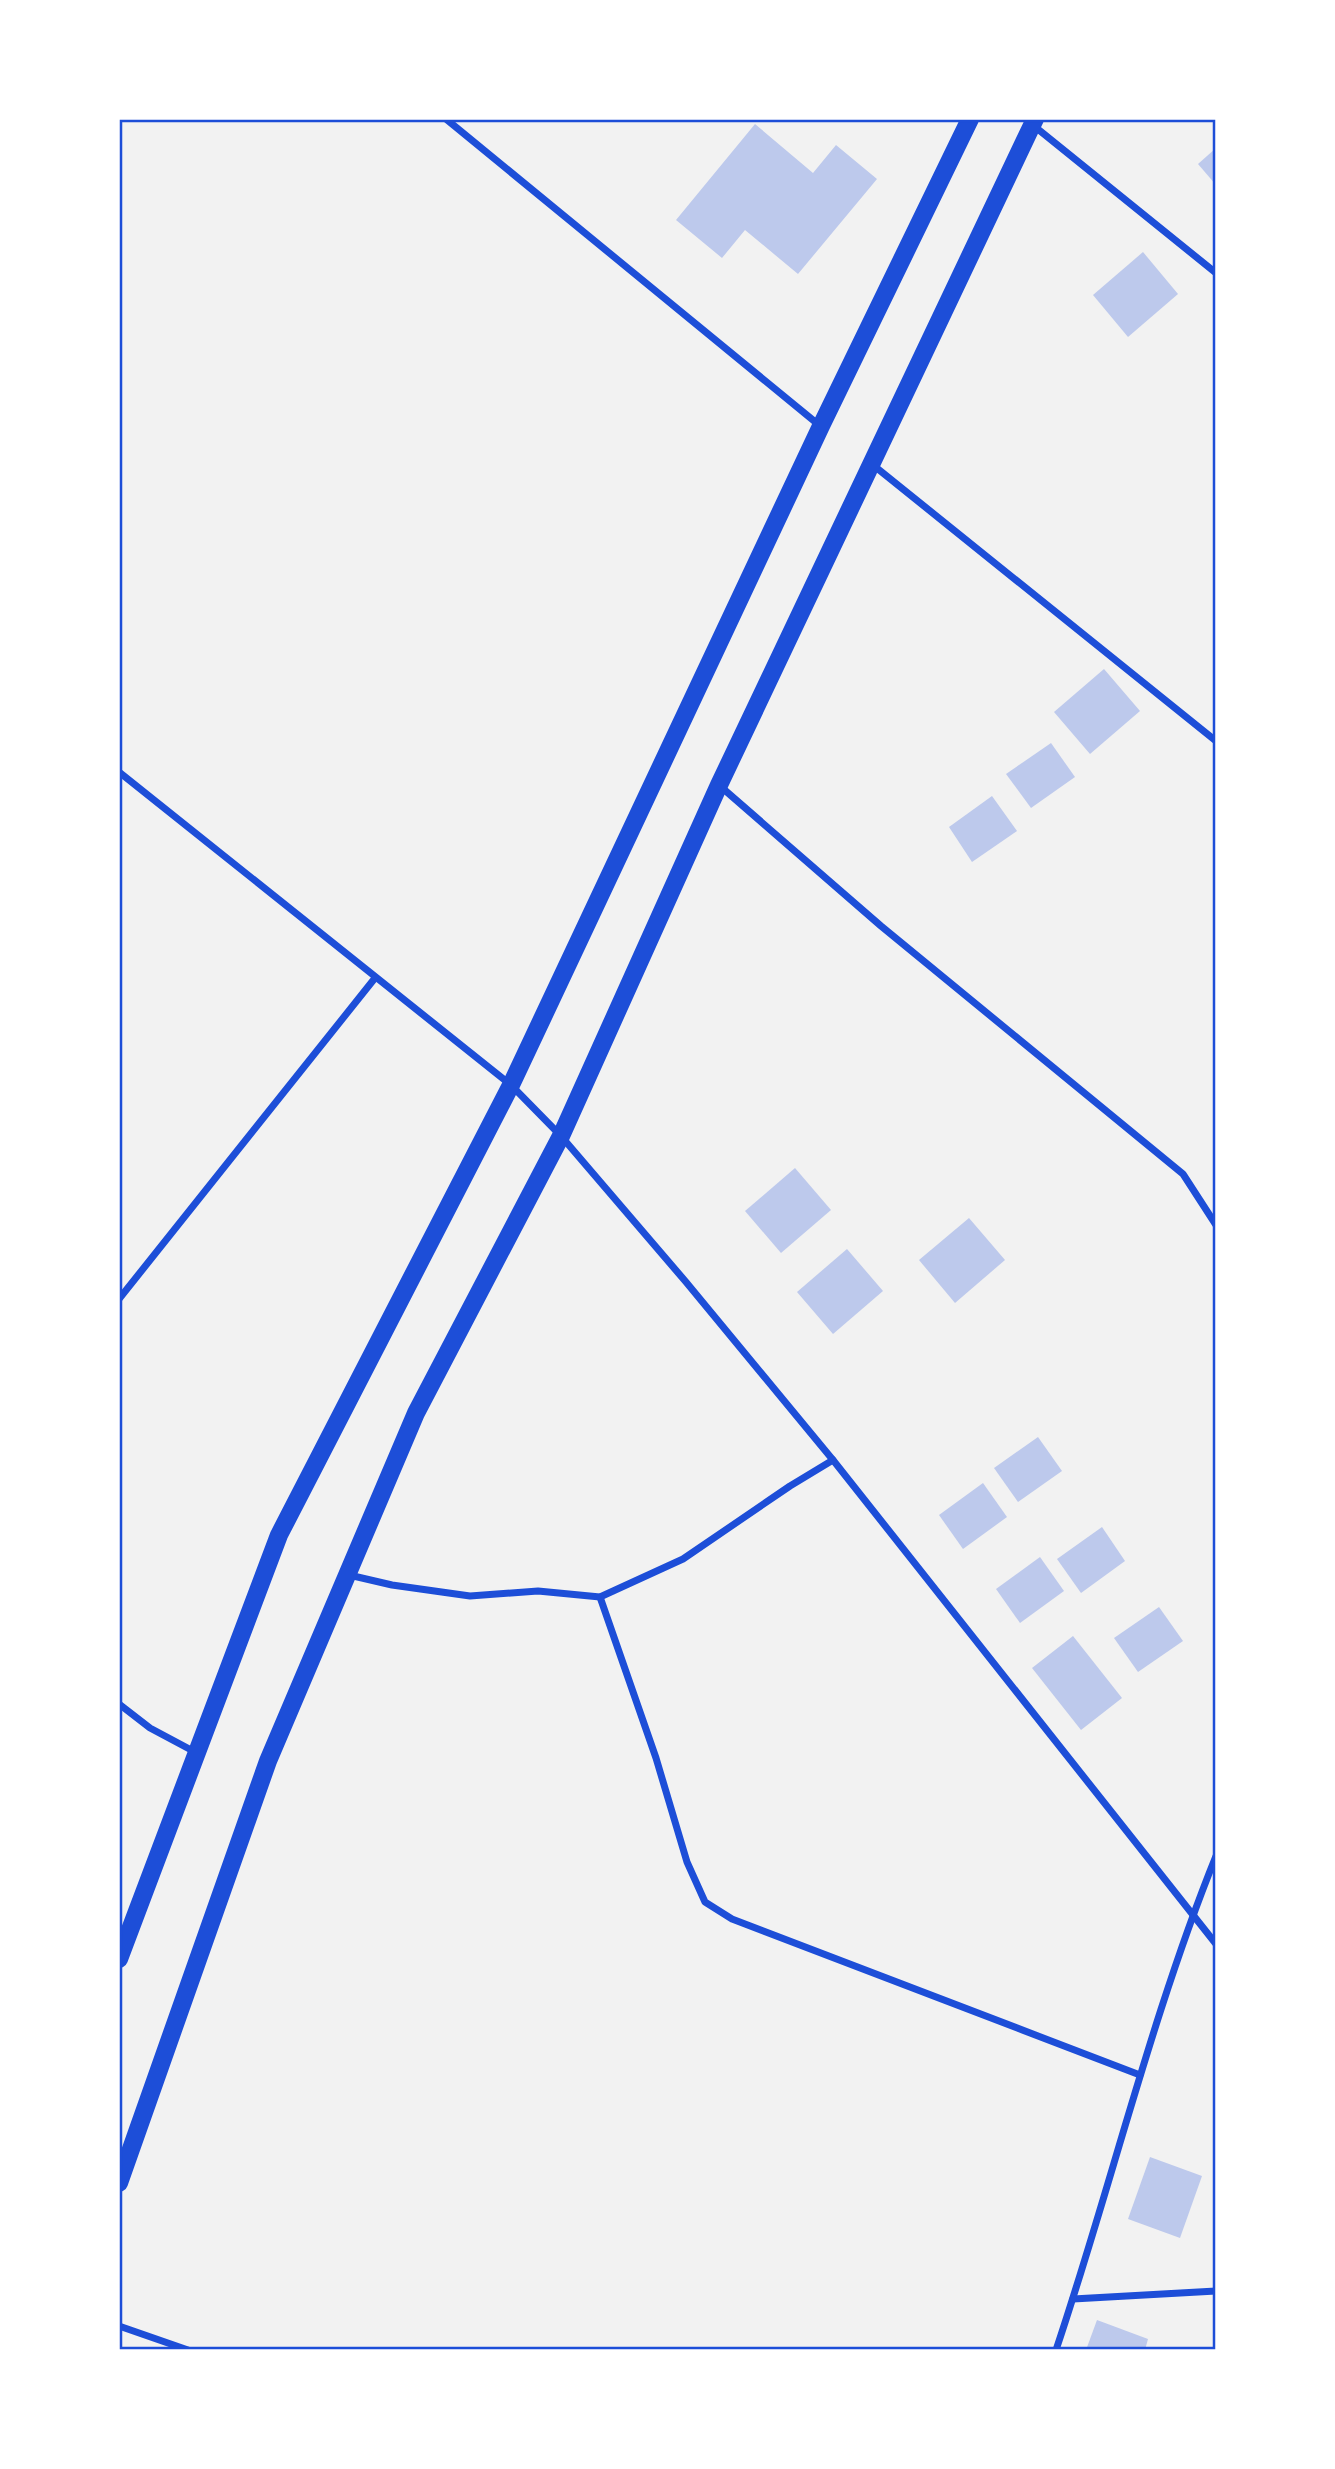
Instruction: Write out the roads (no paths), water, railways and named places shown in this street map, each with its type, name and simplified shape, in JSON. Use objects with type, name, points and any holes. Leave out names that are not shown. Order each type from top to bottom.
[{"type":"main road","points":[[119,1959],[279,1535],[512,1085],[821,426],[970,119]]},
{"type":"main road","points":[[119,2183],[268,1761],[416,1413],[561,1136],[719,786],[1034,122]]},
{"type":"street","points":[[446,119],[821,426]]},
{"type":"street","points":[[1034,122],[1216,273]]},
{"type":"street","points":[[872,463],[1216,741]]},
{"type":"street","points":[[119,772],[512,1085],[561,1136],[833,1460],[1216,1944]]},
{"type":"street","points":[[719,786],[881,926],[1182,1174],[1216,1225]]},
{"type":"street","points":[[119,1298],[375,978]]},
{"type":"street","points":[[346,1574],[392,1585],[470,1595],[538,1591],[600,1597],[683,1559],[833,1460]]},
{"type":"street","points":[[600,1597],[656,1758],[687,1862],[705,1902],[733,1919],[1140,2075]]},
{"type":"street","points":[[119,1704],[150,1728],[196,1752]]},
{"type":"street","points":[[1056,2350],[1140,2075],[1193,1913],[1216,1856]]},
{"type":"street","points":[[1073,2299],[1216,2291]]},
{"type":"street","points":[[119,2326],[188,2350]]}]
